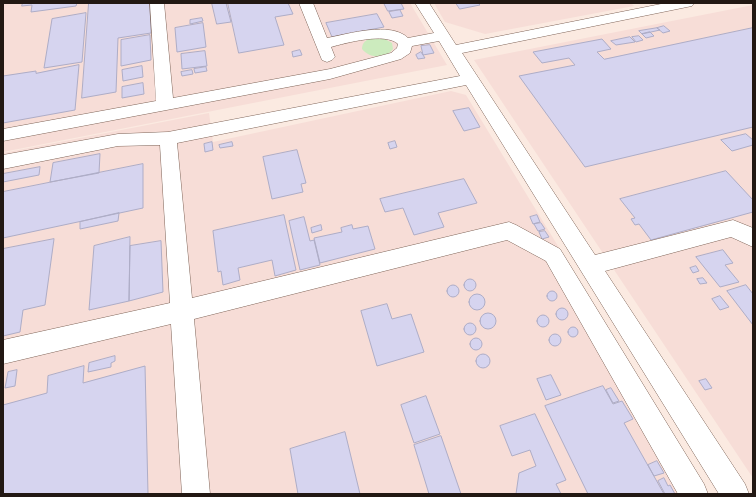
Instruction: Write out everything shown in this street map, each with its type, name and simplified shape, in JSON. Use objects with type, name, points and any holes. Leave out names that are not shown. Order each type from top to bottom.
[{"type":"street","points":[[157,3],[165,104]]},
{"type":"street","points":[[306,3],[333,73]]},
{"type":"street","points":[[422,3],[735,494]]},
{"type":"street","points":[[322,44],[368,36],[394,35],[406,43],[448,43],[687,3]]},
{"type":"street","points":[[368,36],[360,45],[361,52],[371,58],[387,60]]},
{"type":"street","points":[[3,135],[333,73],[387,60],[403,52],[406,43]]},
{"type":"street","points":[[3,162],[118,140],[168,138],[470,79]]},
{"type":"street","points":[[168,138],[196,494]]},
{"type":"street","points":[[589,266],[732,228],[753,238]]},
{"type":"street","points":[[3,352],[182,311],[509,231],[553,255],[694,494]]},
{"type":"shaded area","points":[[3,3],[410,3],[447,65],[3,152]]},
{"type":"shaded area","points":[[434,3],[631,3],[634,6],[485,34],[445,22]]},
{"type":"shaded area","points":[[753,5],[753,478],[474,60]]},
{"type":"shaded area","points":[[451,91],[466,95],[709,494],[3,494],[3,153],[209,113],[213,142]]},
{"type":"green space","points":[[370,38],[385,39],[392,43],[393,49],[386,55],[382,56],[369,55],[362,49],[364,42]]},
{"type":"building","points":[[23,3],[77,3],[76,6],[31,12],[32,5],[22,6]]},
{"type":"building","points":[[89,3],[150,3],[151,33],[118,38],[116,92],[82,98]]},
{"type":"building","points":[[212,3],[226,3],[231,22],[217,24]]},
{"type":"building","points":[[228,3],[288,3],[293,14],[275,17],[284,45],[239,53]]},
{"type":"building","points":[[384,3],[401,3],[404,9],[388,11]]},
{"type":"building","points":[[456,3],[478,3],[480,5],[460,9]]},
{"type":"building","points":[[400,10],[403,16],[392,18],[389,12]]},
{"type":"building","points":[[86,13],[82,62],[44,68],[52,19]]},
{"type":"building","points":[[377,14],[384,27],[332,37],[326,23]]},
{"type":"building","points":[[202,18],[203,21],[190,24],[190,20]]},
{"type":"building","points":[[203,23],[206,47],[177,52],[175,28]]},
{"type":"building","points":[[664,26],[670,31],[663,33],[657,28]]},
{"type":"building","points":[[657,28],[660,30],[642,34],[639,31]]},
{"type":"building","points":[[753,28],[753,127],[585,167],[519,76],[575,65],[569,58],[542,63],[533,52],[602,39],[611,49],[597,52],[604,59]]},
{"type":"building","points":[[650,32],[654,36],[646,38],[642,34]]},
{"type":"building","points":[[150,35],[151,60],[121,66],[121,40]]},
{"type":"building","points":[[639,36],[643,40],[636,42],[632,37]]},
{"type":"building","points":[[630,37],[635,42],[616,45],[611,41]]},
{"type":"building","points":[[430,45],[434,53],[423,55],[421,46]]},
{"type":"building","points":[[300,50],[302,55],[293,57],[292,52]]},
{"type":"building","points":[[205,51],[207,66],[182,69],[181,54]]},
{"type":"building","points":[[421,52],[425,58],[418,59],[416,55]]},
{"type":"building","points":[[79,65],[75,110],[3,123],[3,76],[36,71],[36,73]]},
{"type":"building","points":[[142,66],[143,77],[123,81],[122,70]]},
{"type":"building","points":[[206,67],[207,71],[195,73],[194,69]]},
{"type":"building","points":[[192,70],[193,74],[182,76],[181,72]]},
{"type":"building","points":[[143,83],[144,94],[122,98],[122,87]]},
{"type":"building","points":[[469,108],[480,127],[464,131],[453,111]]},
{"type":"building","points":[[746,134],[753,140],[753,145],[732,151],[721,140]]},
{"type":"building","points":[[395,141],[397,147],[390,149],[388,143]]},
{"type":"building","points":[[212,142],[213,150],[205,152],[204,144]]},
{"type":"building","points":[[232,142],[233,146],[220,148],[219,145]]},
{"type":"building","points":[[297,150],[306,183],[301,184],[303,192],[272,199],[263,157]]},
{"type":"building","points":[[100,154],[99,173],[50,182],[53,163]]},
{"type":"building","points":[[143,164],[143,208],[3,238],[3,192]]},
{"type":"building","points":[[40,167],[39,175],[3,182],[3,174]]},
{"type":"building","points":[[726,171],[753,200],[753,212],[651,240],[639,224],[635,225],[631,219],[635,218],[620,199]]},
{"type":"building","points":[[464,179],[477,203],[438,213],[444,227],[414,235],[403,208],[385,212],[380,199]]},
{"type":"building","points":[[119,213],[118,221],[80,229],[80,222]]},
{"type":"building","points":[[284,215],[296,270],[275,276],[272,260],[238,268],[240,280],[223,285],[221,271],[218,272],[213,231]]},
{"type":"building","points":[[537,215],[540,222],[533,224],[530,217]]},
{"type":"building","points":[[304,217],[310,241],[314,240],[320,265],[300,270],[289,221]]},
{"type":"building","points":[[541,223],[545,229],[538,231],[534,224]]},
{"type":"building","points":[[321,225],[322,230],[312,233],[311,228]]},
{"type":"building","points":[[352,225],[353,229],[368,226],[375,249],[320,263],[314,238],[342,232],[341,228]]},
{"type":"building","points":[[545,231],[549,237],[542,239],[539,232]]},
{"type":"building","points":[[130,237],[129,301],[89,310],[94,246]]},
{"type":"building","points":[[54,239],[45,305],[23,310],[20,332],[3,336],[3,249]]},
{"type":"building","points":[[161,241],[163,292],[129,301],[130,246]]},
{"type":"building","points":[[723,250],[733,263],[725,265],[739,282],[720,287],[696,257]]},
{"type":"building","points":[[696,266],[699,271],[693,273],[690,268]]},
{"type":"building","points":[[703,278],[707,283],[700,284],[697,279]]},
{"type":"building","points":[[472,279],[475,280],[475,290],[468,291],[465,290],[464,283],[465,280]]},
{"type":"building","points":[[455,285],[458,286],[458,296],[451,297],[448,296],[447,289],[448,286]]},
{"type":"building","points":[[746,285],[753,294],[753,325],[727,291]]},
{"type":"building","points":[[552,291],[557,296],[552,301],[547,296]]},
{"type":"building","points":[[477,294],[484,299],[485,302],[480,309],[477,310],[470,305],[469,302],[474,295]]},
{"type":"building","points":[[720,296],[729,307],[720,310],[712,299]]},
{"type":"building","points":[[387,304],[392,319],[411,314],[424,352],[377,366],[361,311]]},
{"type":"building","points":[[560,308],[564,308],[568,314],[564,320],[560,320],[556,316],[556,312]]},
{"type":"building","points":[[488,313],[494,315],[496,321],[494,327],[488,329],[482,327],[480,321],[482,315]]},
{"type":"building","points":[[545,315],[548,316],[548,326],[541,327],[538,326],[537,319],[538,316]]},
{"type":"building","points":[[468,323],[472,323],[476,329],[472,335],[468,335],[464,331],[464,327]]},
{"type":"building","points":[[571,327],[575,327],[577,328],[577,336],[571,337],[568,334],[568,330]]},
{"type":"building","points":[[553,334],[557,334],[561,340],[557,346],[553,346],[549,342],[549,338]]},
{"type":"building","points":[[476,338],[480,340],[482,344],[480,348],[476,350],[472,348],[470,344],[472,340]]},
{"type":"building","points":[[483,354],[488,356],[490,361],[488,366],[483,368],[478,366],[476,361],[478,356]]},
{"type":"building","points":[[115,356],[115,361],[111,363],[111,367],[88,372],[89,363]]},
{"type":"building","points":[[84,366],[83,383],[145,366],[148,494],[3,494],[3,405],[47,393],[48,376]]},
{"type":"building","points":[[17,370],[15,386],[5,388],[8,372]]},
{"type":"building","points":[[551,375],[561,395],[546,400],[537,379]]},
{"type":"building","points":[[706,379],[712,388],[705,390],[699,381]]},
{"type":"building","points":[[603,386],[613,404],[622,401],[633,419],[624,423],[664,494],[588,494],[545,406]]},
{"type":"building","points":[[611,388],[619,401],[613,403],[606,390]]},
{"type":"building","points":[[426,396],[440,434],[414,443],[401,405]]},
{"type":"building","points":[[535,414],[566,480],[556,484],[561,494],[516,494],[519,473],[536,466],[530,450],[512,456],[500,426]]},
{"type":"building","points":[[345,432],[360,494],[298,494],[290,449]]},
{"type":"building","points":[[441,436],[461,494],[429,494],[414,445]]},
{"type":"building","points":[[657,461],[664,473],[654,476],[648,465]]},
{"type":"building","points":[[664,478],[668,486],[670,485],[675,494],[665,494],[658,481]]}]
